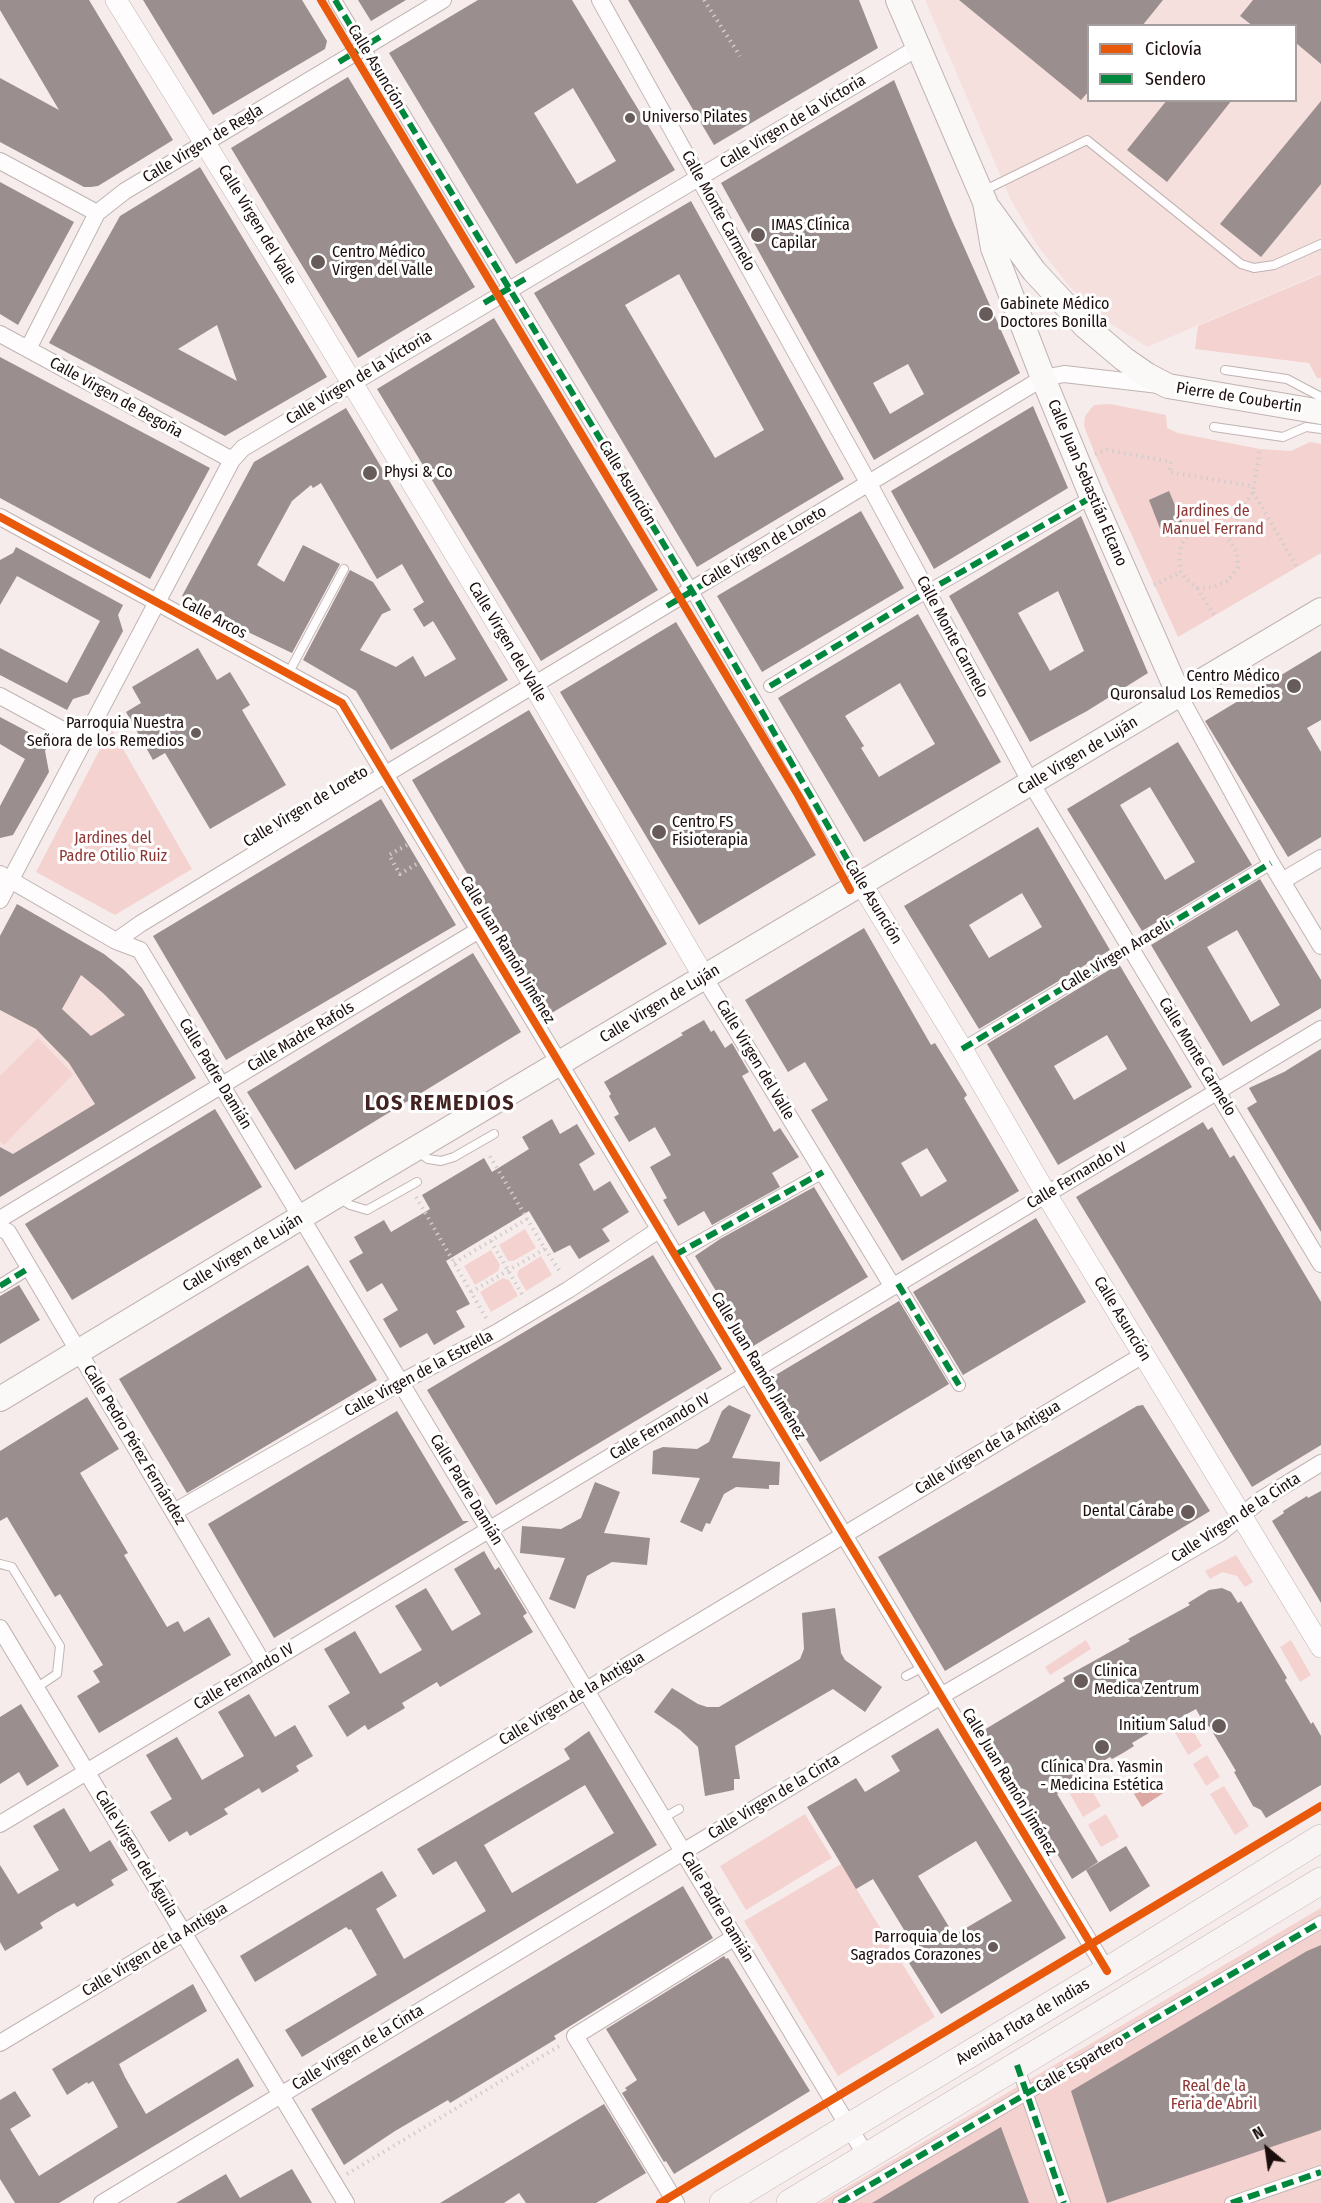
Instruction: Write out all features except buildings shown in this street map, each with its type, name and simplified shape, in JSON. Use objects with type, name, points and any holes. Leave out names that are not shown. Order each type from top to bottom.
[{"type":"main road","name":"Calle Juan Sebastián Elcano","points":[[898,0],[982,197],[993,248],[1043,378],[1092,497],[1179,695]]},
{"type":"main road","name":"Pierre de Coubertin","points":[[982,197],[1034,271],[1085,326],[1125,359],[1168,386],[1321,412]]},
{"type":"main road","name":"Calle Virgen de Luján","points":[[0,1399],[414,1149],[1321,610]]},
{"type":"main road","name":"Avenida Flota de Indias","points":[[723,2203],[1107,1971],[1321,1838]]},
{"type":"main road","name":"Avenida Flota de Indias","points":[[790,2203],[1316,1886]]},
{"type":"main road","points":[[1004,2032],[1017,2065]]},
{"type":"street","name":"Calle Virgen del Valle","points":[[116,0],[206,142],[534,686],[704,977],[823,1172],[959,1385]]},
{"type":"street","name":"Calle Asunción","points":[[335,0],[692,591],[861,884],[962,1049],[1046,1194],[1321,1647]]},
{"type":"street","name":"Calle Virgen de Regla","points":[[28,349],[97,213],[125,191],[443,0]]},
{"type":"street","name":"Calle Monte Carmelo","points":[[600,0],[928,591],[1031,783],[1321,1264]]},
{"type":"street","name":"Calle Virgen de la Victoria","points":[[0,900],[6,877],[85,742],[232,460],[243,448],[919,47]]},
{"type":"street","points":[[0,161],[97,213]]},
{"type":"street","name":"Calle Virgen de Begoña","points":[[0,334],[232,460]]},
{"type":"street","points":[[1043,378],[1064,374],[1168,386]]},
{"type":"street","name":"Calle Virgen de Loreto","points":[[116,941],[140,924],[386,774],[1043,378]]},
{"type":"street","points":[[770,686],[928,591],[1092,497]]},
{"type":"street","name":"Calle Arcos","points":[[0,518],[342,703],[386,774]]},
{"type":"street","name":"Calle Juan Sebastián Elcano","points":[[1179,695],[1271,863],[1321,946]]},
{"type":"street","points":[[0,696],[85,742]]},
{"type":"street","name":"Calle Juan Ramón Jiménez","points":[[386,774],[1107,1971]]},
{"type":"street","points":[[1282,881],[1321,858]]},
{"type":"street","name":"Calle Virgen Araceli","points":[[962,1049],[1271,863]]},
{"type":"street","name":"Calle Padre Damián","points":[[6,877],[116,941],[140,950],[867,2157]]},
{"type":"street","name":"Calle Madre Rafols","points":[[0,1219],[479,930]]},
{"type":"street","name":"Calle Fernando IV","points":[[0,1824],[1321,1029]]},
{"type":"street","points":[[675,1255],[823,1172]]},
{"type":"street","name":"Calle Pedro Pérez Fernández","points":[[0,1228],[8,1232],[264,1665]]},
{"type":"street","name":"Calle Virgen de la Estrella","points":[[174,1512],[401,1382],[496,1333],[568,1290],[660,1229]]},
{"type":"street","points":[[0,1286],[29,1268]]},
{"type":"street","name":"Calle Virgen de la Antigua","points":[[0,2043],[1143,1354]]},
{"type":"street","name":"Calle Virgen de la Cinta","points":[[102,2203],[941,1696],[1220,1533],[1262,1499],[1321,1463]]},
{"type":"street","name":"Calle Virgen del Águila","points":[[0,1628],[345,2203]]},
{"type":"street","name":"Calle Espartero","points":[[839,2203],[1321,1922]]},
{"type":"street","points":[[676,2203],[574,2036],[735,1937]]},
{"type":"street","points":[[1017,2065],[1064,2203]]},
{"type":"street","points":[[1231,2203],[1321,2172]]},
{"type":"lane","points":[[982,197],[1087,140],[1241,264],[1254,268],[1274,266],[1321,244]]},
{"type":"lane","points":[[1225,370],[1287,379],[1321,397]]},
{"type":"lane","points":[[1214,427],[1283,437],[1306,427],[1321,429]]},
{"type":"lane","points":[[288,674],[344,569]]},
{"type":"lane","points":[[414,1149],[428,1159],[441,1161],[454,1157],[494,1134]]},
{"type":"lane","points":[[336,1196],[350,1205],[367,1210],[417,1182]]},
{"type":"lane","points":[[0,1564],[12,1567],[60,1646],[57,1674],[36,1688]]},
{"type":"lane","points":[[906,1676],[923,1667]]},
{"type":"lane","points":[[663,1818],[679,1809]]},
{"type":"path","points":[[704,0],[740,56]]},
{"type":"path","points":[[1260,449],[1253,492],[1297,567]]},
{"type":"path","points":[[1095,454],[1107,450],[1171,462],[1169,472],[1253,486]]},
{"type":"path","points":[[1226,535],[1253,492]]},
{"type":"path","points":[[1197,588],[1212,587],[1228,580],[1239,567],[1237,552],[1226,535],[1217,529],[1203,528],[1191,533],[1182,543],[1179,556],[1181,572],[1197,588],[1214,615]]},
{"type":"path","points":[[1154,585],[1181,572]]},
{"type":"path","points":[[423,836],[389,855],[400,874],[434,855]]},
{"type":"path","points":[[487,1152],[544,1249],[561,1273]]},
{"type":"path","points":[[414,1195],[486,1318]]},
{"type":"path","points":[[454,1263],[527,1219]]},
{"type":"path","points":[[491,1241],[523,1296]]},
{"type":"path","points":[[471,1293],[544,1249]]},
{"type":"path","points":[[332,2182],[574,2036]]},
{"type":"shaded area","points":[[925,0],[1321,0],[1321,273],[1147,347],[1104,319],[1069,286],[1037,245],[1010,198]]},
{"type":"shaded area","points":[[17,904],[104,954],[124,970],[142,988],[196,1078],[0,1197],[0,935]]},
{"type":"shaded area","points":[[1156,1779],[1165,1792],[1142,1807],[1134,1794]]},
{"type":"green space","points":[[1321,274],[1321,378],[1317,378],[1309,363],[1195,349],[1198,326]]},
{"type":"green space","name":"Jardines de Manuel Ferrand","points":[[1110,404],[1166,415],[1167,428],[1178,433],[1260,449],[1291,451],[1310,442],[1321,444],[1321,553],[1178,637],[1084,426],[1085,416],[1094,405]]},
{"type":"green space","name":"Jardines del Padre Otilio Ruiz","points":[[111,728],[192,869],[115,915],[36,872]]},
{"type":"green space","points":[[38,1038],[73,1074],[4,1145],[0,1141],[0,1076]]},
{"type":"green space","points":[[525,1229],[536,1248],[513,1261],[508,1261],[499,1245]]},
{"type":"green space","points":[[491,1250],[500,1265],[498,1271],[475,1285],[464,1266]]},
{"type":"green space","points":[[541,1256],[552,1275],[526,1291],[517,1275],[519,1270]]},
{"type":"green space","points":[[503,1278],[509,1280],[518,1296],[491,1312],[480,1292]]},
{"type":"green space","points":[[1236,1555],[1253,1582],[1245,1587],[1237,1576],[1222,1572],[1210,1579],[1205,1571]]},
{"type":"green space","points":[[1086,1640],[1091,1649],[1050,1675],[1045,1667]]},
{"type":"green space","points":[[1291,1640],[1311,1675],[1300,1682],[1280,1647]]},
{"type":"green space","points":[[1188,1723],[1202,1746],[1188,1755],[1174,1731]]},
{"type":"green space","points":[[1207,1755],[1220,1777],[1206,1786],[1193,1764]]},
{"type":"green space","points":[[1088,1784],[1101,1806],[1083,1817],[1070,1794]]},
{"type":"green space","points":[[1224,1786],[1249,1826],[1235,1835],[1210,1794]]},
{"type":"green space","points":[[805,1814],[832,1858],[746,1910],[720,1866]]},
{"type":"green space","points":[[1106,1814],[1119,1837],[1101,1847],[1088,1825]]},
{"type":"green space","points":[[841,1864],[935,2017],[838,2076],[744,1921]]},
{"type":"green space","name":"Real de la Feria de Abril","points":[[1321,1908],[1321,2203],[820,2203]]},
{"type":"marked path","points":[[335,0],[692,591],[861,883]]},
{"type":"marked path","points":[[339,62],[380,37]]},
{"type":"marked path","points":[[484,303],[525,279]]},
{"type":"marked path","points":[[770,686],[928,591],[1092,497]]},
{"type":"marked path","points":[[667,606],[707,582]]},
{"type":"marked path","points":[[962,1049],[1271,863]]},
{"type":"marked path","points":[[675,1255],[823,1172]]},
{"type":"marked path","points":[[0,1286],[29,1268]]},
{"type":"marked path","points":[[898,1284],[959,1385]]},
{"type":"marked path","points":[[839,2203],[1321,1922]]},
{"type":"marked path","points":[[1017,2065],[1064,2203]]},
{"type":"marked path","points":[[1231,2203],[1321,2172]]},
{"type":"cycle path","points":[[321,0],[798,795],[850,890]]},
{"type":"cycle path","points":[[0,517],[342,703],[1107,1971]]},
{"type":"cycle path","points":[[660,2203],[1321,1806]]},
{"type":"place","name":"Universo Pilates","points":[[630,118]]},
{"type":"place","name":"IMAS Clínica Capilar","points":[[758,235]]},
{"type":"place","name":"Centro Médico Virgen del Valle","points":[[318,262]]},
{"type":"place","name":"Gabinete Médico Doctores Bonilla","points":[[986,314]]},
{"type":"place","name":"Physi & Co","points":[[370,473]]},
{"type":"place","name":"Centro Médico Quronsalud Los Remedios","points":[[1294,686]]},
{"type":"place","name":"Parroquia Nuestra Señora de los Remedios","points":[[196,733]]},
{"type":"place","name":"Centro FS Fisioterapia","points":[[659,832]]},
{"type":"place","name":"Dental Cárabe","points":[[1188,1512]]},
{"type":"place","name":"Clinica Medica Zentrum","points":[[1081,1681]]},
{"type":"place","name":"Initium Salud","points":[[1219,1726]]},
{"type":"place","name":"Clínica Dra. Yasmin - Medicina Estética","points":[[1102,1747]]},
{"type":"place","name":"Parroquia de los Sagrados Corazones","points":[[993,1947]]},
{"type":"district","name":"LOS REMEDIOS","points":[[440,1104]]}]
